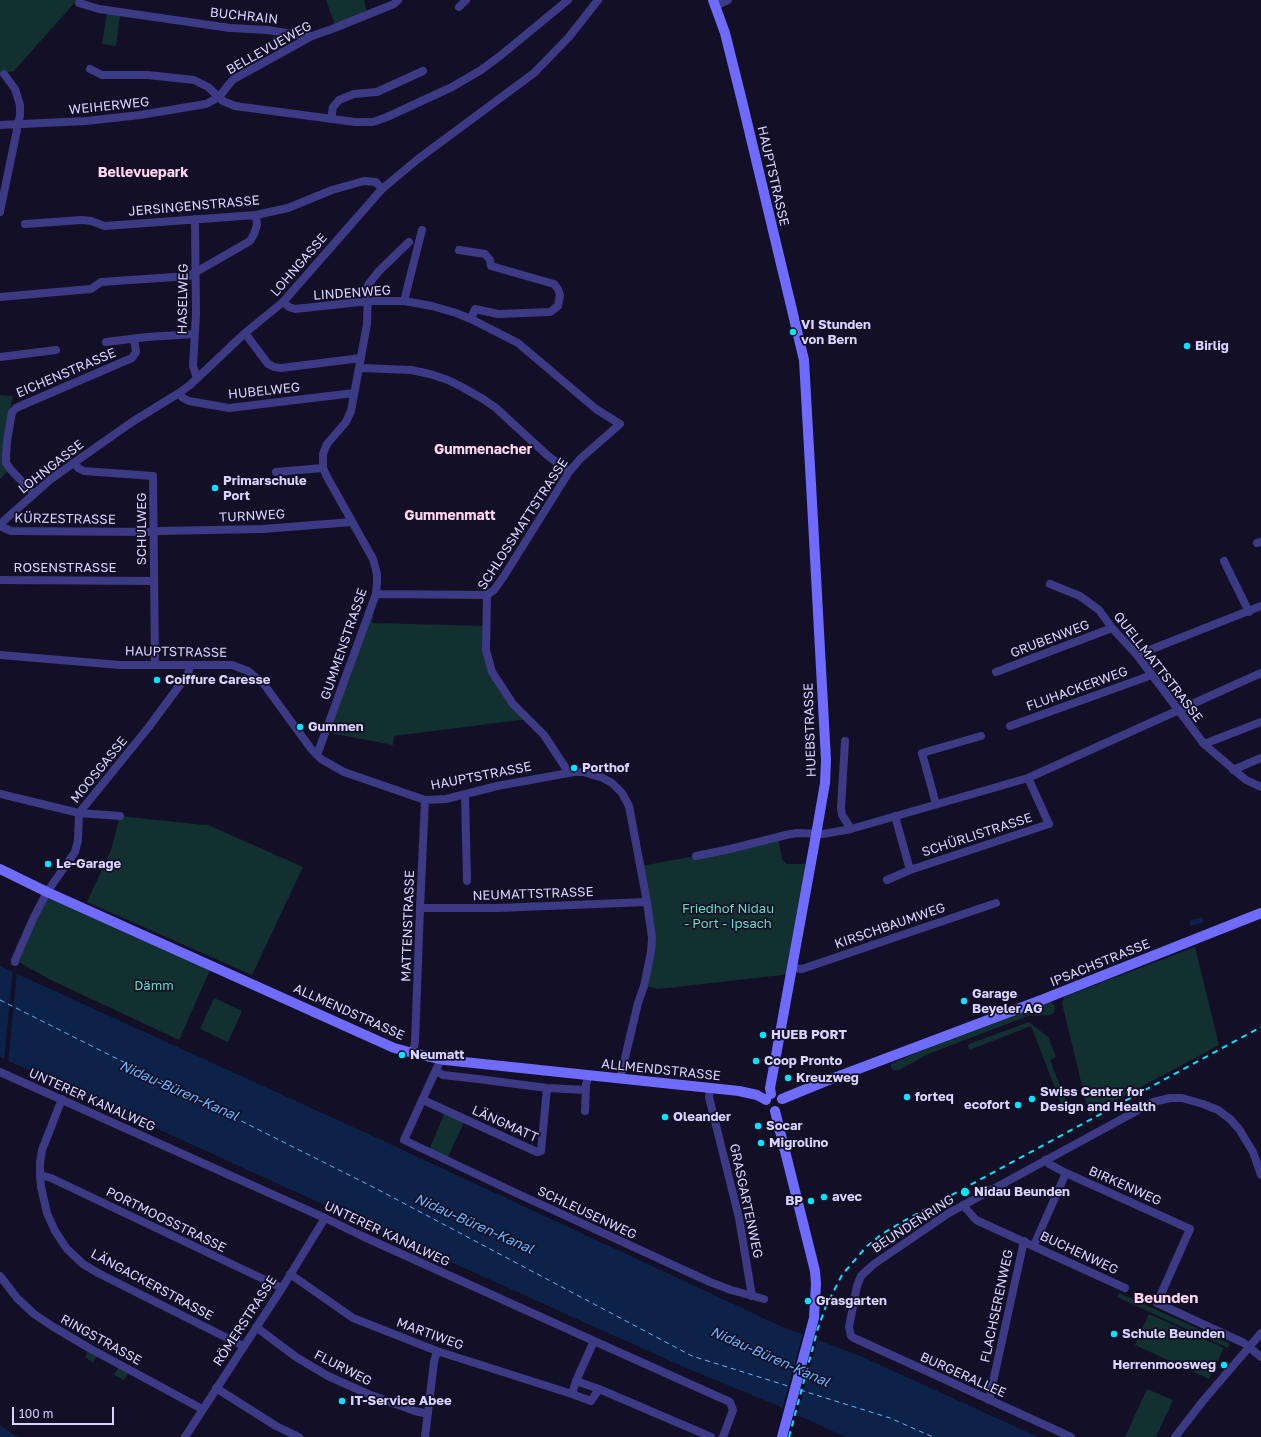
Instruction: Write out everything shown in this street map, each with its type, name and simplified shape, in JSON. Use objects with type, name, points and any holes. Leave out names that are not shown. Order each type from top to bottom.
[{"type":"main road","name":"HAUPTSTRASSE","points":[[714,3],[725,33],[742,100],[804,360]]},
{"type":"main road","name":"HUEBSTRASSE","points":[[768,1097],[825,783],[826,760],[804,360]]},
{"type":"main road","name":"ALLMENDSTRASSE","points":[[0,869],[47,892],[394,1048],[441,1060],[750,1093],[768,1097],[766,1105],[768,1109],[775,1111]]},
{"type":"main road","name":"IPSACHSTRASSE","points":[[782,1100],[826,1081],[1044,999],[1261,913]]},
{"type":"main road","points":[[768,1097],[776,1094],[782,1100],[782,1107],[775,1111],[815,1271],[816,1298],[812,1323],[782,1437]]},
{"type":"street","name":"BELLEVUEWEG","points":[[219,97],[234,79],[312,36],[394,4],[398,0]]},
{"type":"street","points":[[459,7],[466,0]]},
{"type":"street","points":[[90,69],[102,75],[148,75],[194,80],[208,87],[223,102],[235,106],[331,119],[365,122],[379,121],[452,87],[491,63],[568,0]]},
{"type":"street","name":"LOHNGASSE","points":[[0,525],[48,481],[132,422],[179,393],[245,333],[270,314],[283,302],[382,189],[418,159],[534,73],[569,37],[598,0]]},
{"type":"street","points":[[714,3],[728,0]]},
{"type":"street","name":"BUCHRAIN","points":[[79,4],[99,9],[230,28],[268,30],[312,36]]},
{"type":"street","points":[[331,119],[334,107],[339,100],[354,94],[377,92],[423,71]]},
{"type":"street","points":[[0,212],[19,125],[20,104],[15,89],[4,74]]},
{"type":"street","name":"WEIHERWEG","points":[[0,125],[62,123],[140,115],[197,106],[213,101],[219,97]]},
{"type":"street","name":"JERSINGENSTRASSE","points":[[25,224],[82,220],[91,221],[105,226],[256,215],[288,208],[332,190],[364,181],[376,182],[382,189]]},
{"type":"street","points":[[0,297],[92,289],[101,282],[189,276],[250,241],[257,225],[256,215]]},
{"type":"street","name":"HASELWEG","points":[[194,219],[196,272],[193,366],[197,378]]},
{"type":"street","points":[[404,301],[422,230]]},
{"type":"street","points":[[276,472],[323,468],[324,449],[350,415],[367,324],[369,301],[368,285],[379,271],[410,242]]},
{"type":"street","points":[[459,250],[485,254],[490,260],[492,266],[554,284],[560,295],[558,306],[550,312],[498,314],[475,309],[470,318]]},
{"type":"street","name":"LINDENWEG","points":[[283,302],[289,307],[295,309],[369,301],[404,301],[432,306],[470,318],[518,343],[596,409],[620,424]]},
{"type":"street","points":[[245,333],[268,364],[274,367],[281,368],[361,358]]},
{"type":"street","name":"EICHENSTRASSE","points":[[106,342],[195,334]]},
{"type":"street","name":"EICHENSTRASSE","points":[[34,494],[6,463],[7,441],[12,412],[16,408],[132,358],[136,352],[134,339]]},
{"type":"street","points":[[0,356],[56,350]]},
{"type":"street","points":[[360,368],[411,370],[462,386],[483,398],[496,408],[547,455],[569,472]]},
{"type":"street","name":"HUBELWEG","points":[[179,393],[183,398],[189,401],[229,408],[354,393]]},
{"type":"street","name":"SCHLOSSMATTSTRASSE","points":[[569,773],[544,735],[513,704],[492,672],[486,650],[487,595],[494,590],[504,576],[569,472],[580,459],[620,424]]},
{"type":"street","name":"SCHULWEG","points":[[75,462],[78,468],[84,471],[153,476],[155,665]]},
{"type":"street","name":"GUMMENSTRASSE","points":[[317,755],[376,594],[377,574],[373,559],[323,468]]},
{"type":"street","name":"TURNWEG","points":[[154,532],[266,529],[352,522]]},
{"type":"street","name":"KÜRZESTRASSE","points":[[0,525],[11,531],[154,532]]},
{"type":"street","points":[[1224,560],[1249,612]]},
{"type":"street","name":"ROSENSTRASSE","points":[[0,580],[154,581]]},
{"type":"street","name":"QUELLMATTSTRASSE","points":[[1050,584],[1080,596],[1099,610],[1112,628],[1137,655],[1204,744],[1246,780],[1261,787]]},
{"type":"street","points":[[376,594],[487,595]]},
{"type":"street","points":[[1137,655],[1261,606]]},
{"type":"street","name":"GRUBENWEG","points":[[996,672],[1112,628]]},
{"type":"street","name":"HAUPTSTRASSE","points":[[0,655],[105,664],[232,665],[248,671],[264,683],[317,755],[344,772],[425,800],[446,799],[497,786],[569,773],[584,772],[601,777],[612,783],[622,792],[632,816],[652,934],[651,952],[644,986],[638,1003],[620,1079]]},
{"type":"street","name":"MOOSGASSE","points":[[15,962],[34,917],[47,892],[75,852],[78,840],[79,813],[148,728],[188,674],[190,665]]},
{"type":"street","points":[[696,856],[797,833],[816,835],[851,829],[1028,778],[1261,673]]},
{"type":"street","name":"FLUHACKERWEG","points":[[1010,726],[1152,675]]},
{"type":"street","points":[[1204,744],[1261,722]]},
{"type":"street","points":[[936,804],[922,753],[981,736]]},
{"type":"street","points":[[844,741],[841,808],[842,815],[851,829]]},
{"type":"street","points":[[1233,770],[1261,758]]},
{"type":"street","name":"SCHÜRLISTRASSE","points":[[887,880],[910,870],[1049,824],[1028,778]]},
{"type":"street","points":[[0,794],[79,813],[120,816]]},
{"type":"street","points":[[465,794],[467,881]]},
{"type":"street","name":"MATTENSTRASSE","points":[[413,1053],[415,1042],[425,800]]},
{"type":"street","name":"SCHÜRLISTRASSE","points":[[895,816],[910,870]]},
{"type":"street","name":"NEUMATTSTRASSE","points":[[420,908],[498,908],[647,902]]},
{"type":"street","name":"KIRSCHBAUMWEG","points":[[792,968],[802,969],[996,903]]},
{"type":"street","points":[[423,1100],[441,1060]]},
{"type":"street","points":[[436,1071],[443,1075],[547,1088],[586,1090]]},
{"type":"street","name":"UNTERER KANALWEG","points":[[0,1072],[730,1402],[733,1410],[723,1437]]},
{"type":"street","points":[[584,1111],[589,1076]]},
{"type":"street","name":"LÄNGMATT","points":[[423,1100],[537,1152],[541,1151],[547,1088]]},
{"type":"street","name":"GRASGARTENWEG","points":[[710,1088],[710,1097],[739,1218],[752,1296]]},
{"type":"street","name":"BEUNDENRING","points":[[849,1331],[857,1286],[861,1276],[874,1264],[963,1205],[1153,1102],[1170,1098],[1182,1098],[1218,1110],[1230,1118],[1239,1129],[1253,1152],[1261,1175]]},
{"type":"street","name":"LÄNGACKERSTRASSE","points":[[62,1099],[42,1150],[40,1175],[44,1201],[55,1231],[66,1249],[83,1264],[98,1273],[243,1346]]},
{"type":"street","name":"SCHLEUSENWEG","points":[[423,1100],[404,1140],[671,1264],[731,1290],[764,1299]]},
{"type":"street","name":"BIRKENWEG","points":[[1046,1160],[1066,1173],[1190,1229],[1158,1303],[1249,1347]]},
{"type":"street","points":[[1034,1245],[1066,1173]]},
{"type":"street","name":"PORTMOOSSTRASSE","points":[[40,1175],[51,1178],[282,1288]]},
{"type":"street","name":"FLACHSERENWEG","points":[[963,1205],[976,1220],[1024,1241],[989,1400]]},
{"type":"street","name":"RÖMERSTRASSE","points":[[185,1437],[282,1288],[325,1218]]},
{"type":"street","name":"BUCHENWEG","points":[[1024,1241],[1125,1288]]},
{"type":"street","name":"MARTIWEG","points":[[290,1274],[353,1318],[437,1351],[572,1394],[591,1402],[599,1389]]},
{"type":"street","name":"RINGSTRASSE","points":[[0,1276],[17,1298],[34,1314],[52,1326],[89,1348],[202,1409]]},
{"type":"street","name":"FLURWEG","points":[[256,1328],[296,1357],[328,1376],[368,1394],[415,1411],[428,1414]]},
{"type":"street","name":"BURGERALLEE","points":[[849,1331],[851,1336],[856,1340],[1071,1437]]},
{"type":"street","points":[[1175,1437],[1198,1406],[1261,1333]]},
{"type":"street","points":[[572,1394],[576,1381],[594,1341]]},
{"type":"street","points":[[1249,1347],[1261,1357]]},
{"type":"street","points":[[425,1437],[434,1362],[437,1351]]},
{"type":"street","points":[[576,1381],[599,1389],[711,1437]]},
{"type":"street","points":[[216,1388],[276,1426],[299,1437]]},
{"type":"green space","points":[[0,0],[77,0],[14,71],[0,73]]},
{"type":"green space","points":[[326,0],[364,0],[367,12],[335,25]]},
{"type":"green space","points":[[107,12],[120,15],[116,46],[102,44]]},
{"type":"green space","points":[[0,395],[13,396],[5,429],[8,471],[0,479]]},
{"type":"green space","points":[[376,594],[372,623],[486,626],[492,672],[528,719],[394,736],[393,745],[325,732]]},
{"type":"green space","points":[[120,816],[208,825],[303,867],[252,975],[87,902],[111,850]]},
{"type":"green space","name":"Friedhof Nidau - Port - Ipsach","points":[[778,837],[782,859],[787,864],[807,864],[791,974],[658,989],[644,986],[651,952],[641,866],[696,856]]},
{"type":"green space","name":"Dämm","points":[[46,895],[210,970],[179,1040],[51,980],[15,960]]},
{"type":"green space","points":[[1195,947],[1219,1045],[1089,1115],[1062,1003],[1064,997]]},
{"type":"green space","points":[[214,998],[242,1011],[228,1042],[200,1029]]},
{"type":"green space","points":[[1046,1002],[1051,1002],[1055,1006],[1054,1012],[1050,1015],[1028,1016],[928,1054],[899,1070],[893,1070],[891,1067],[891,1064],[953,1037]]},
{"type":"green space","points":[[1029,1022],[1048,1037],[1056,1057],[1050,1060],[1067,1104],[1062,1106],[1031,1026],[969,1050],[969,1044]]},
{"type":"green space","points":[[445,1112],[464,1122],[447,1159],[429,1150]]},
{"type":"green space","points":[[1119,1293],[1230,1344],[1228,1348],[1117,1297]]},
{"type":"green space","points":[[1149,1314],[1224,1348],[1209,1379],[1135,1345]]},
{"type":"green space","points":[[88,1351],[97,1356],[93,1363],[85,1357]]},
{"type":"green space","points":[[118,1368],[128,1374],[124,1380],[114,1375]]},
{"type":"green space","points":[[1147,1389],[1173,1400],[1156,1437],[1125,1437]]},
{"type":"water","points":[[1202,917],[1204,922],[1191,926],[1189,921]]},
{"type":"water","name":"Nidau-Büren-Kanal","points":[[0,966],[390,1144],[785,1328],[858,1355],[1038,1437],[845,1437],[774,1404],[686,1368],[353,1218],[0,1057]]},
{"type":"water","points":[[0,1425],[13,1434],[19,1437],[0,1437]]},
{"type":"pier","points":[[13,969],[17,971],[8,1063],[4,1061]]},
{"type":"pier","points":[[803,1333],[818,1338],[797,1416],[782,1410]]},
{"type":"ferry route","points":[[0,1000],[375,1188],[692,1356],[791,1387]]},
{"type":"ferry route","points":[[800,1390],[890,1418],[933,1437]]},
{"type":"railway","points":[[789,1437],[818,1328],[826,1306],[842,1275],[866,1247],[882,1234],[902,1222],[1261,1027]]},
{"type":"place","name":"VI Stunden von Bern","points":[[793,332]]},
{"type":"place","name":"Birlig","points":[[1187,346]]},
{"type":"place","name":"Primarschule Port","points":[[215,488]]},
{"type":"place","name":"Coiffure Caresse","points":[[157,680]]},
{"type":"place","name":"Gummen","points":[[300,727]]},
{"type":"place","name":"Porthof","points":[[574,768]]},
{"type":"place","name":"Le-Garage","points":[[48,864]]},
{"type":"place","name":"Garage Beyeler AG","points":[[964,1001]]},
{"type":"place","name":"HUEB PORT","points":[[763,1035]]},
{"type":"place","name":"Neumatt","points":[[402,1055]]},
{"type":"place","name":"Coop Pronto","points":[[756,1061]]},
{"type":"place","name":"Kreuzweg","points":[[788,1078]]},
{"type":"place","name":"forteq","points":[[907,1097]]},
{"type":"place","name":"Swiss Center for Design and Health","points":[[1032,1099]]},
{"type":"place","name":"ecofort","points":[[1018,1105]]},
{"type":"place","name":"Oleander","points":[[665,1117]]},
{"type":"place","name":"Socar","points":[[758,1126]]},
{"type":"place","name":"Migrolino","points":[[761,1143]]},
{"type":"place","name":"Nidau Beunden","points":[[965,1192]]},
{"type":"place","name":"avec","points":[[824,1197]]},
{"type":"place","name":"BP","points":[[811,1201]]},
{"type":"place","name":"Grasgarten","points":[[808,1301]]},
{"type":"place","name":"Schule Beunden","points":[[1114,1334]]},
{"type":"place","name":"Herrenmoosweg","points":[[1224,1365]]},
{"type":"place","name":"IT-Service Abee","points":[[342,1401]]},
{"type":"district","name":"Bellevuepark","points":[[143,173]]},
{"type":"district","name":"Gummenacher","points":[[483,450]]},
{"type":"district","name":"Gummenmatt","points":[[450,516]]},
{"type":"district","name":"Beunden","points":[[1166,1298]]}]
